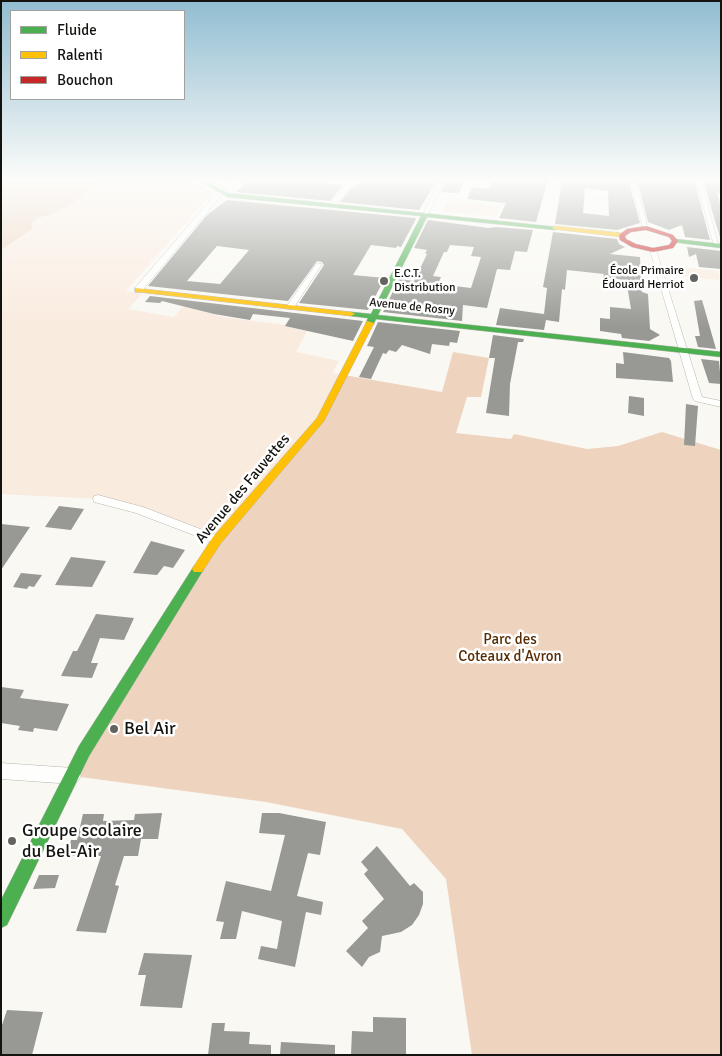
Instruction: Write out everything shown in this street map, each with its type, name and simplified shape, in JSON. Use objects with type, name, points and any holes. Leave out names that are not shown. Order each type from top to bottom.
[{"type":"street","name":"Avenue de Rosny","points":[[188,229],[138,290],[290,308],[682,347],[721,355]]},
{"type":"street","name":"Avenue des Fauvettes","points":[[1,919],[84,751],[217,540],[321,419],[417,229]]},
{"type":"street","points":[[555,229],[622,236],[629,230],[635,229]]},
{"type":"street","points":[[651,229],[671,236],[675,241],[719,246],[714,229]]},
{"type":"street","points":[[622,236],[624,240],[634,246],[653,250],[671,247],[675,241]]},
{"type":"street","points":[[653,250],[698,399],[721,404]]},
{"type":"street","points":[[290,308],[319,264]]},
{"type":"street","points":[[98,499],[139,510],[217,540]]},
{"type":"street","points":[[1,771],[73,776]]},
{"type":"shaded area","points":[[1,229],[180,229],[126,291],[142,294],[128,309],[174,317],[183,306],[223,317],[286,325],[307,331],[296,352],[339,361],[332,373],[344,375],[321,419],[217,540],[98,499],[1,494]]},
{"type":"shaded area","points":[[679,267],[718,271],[720,280],[680,276]]},
{"type":"green space","points":[[1,229],[31,229],[1,250]]},
{"type":"green space","name":"Parc des Coteaux d'Avron","points":[[453,352],[489,358],[481,397],[467,397],[456,433],[511,439],[514,434],[587,449],[618,446],[662,432],[721,450],[721,1055],[472,1055],[446,879],[402,829],[266,802],[73,776],[217,540],[321,419],[344,375],[442,392]]},
{"type":"building","points":[[195,229],[410,229],[401,247],[371,245],[353,275],[385,278],[368,310],[299,303],[324,265],[322,262],[317,261],[288,301],[148,286]],"holes":[[[217,246],[249,250],[220,284],[187,281]]]},
{"type":"building","points":[[423,229],[533,230],[527,252],[515,251],[510,270],[497,269],[487,308],[463,305],[462,321],[383,312],[399,279],[414,281],[427,254],[425,253],[427,250],[414,248]],"holes":[[[450,245],[474,247],[471,256],[481,257],[471,288],[438,284],[441,277],[433,276],[444,252],[447,252]]]},
{"type":"building","points":[[683,229],[707,229],[710,240],[685,237]]},
{"type":"building","points":[[718,229],[721,229],[721,241]]},
{"type":"building","points":[[553,232],[617,239],[619,244],[625,247],[610,254],[640,257],[642,292],[648,294],[650,329],[660,335],[649,341],[622,338],[621,334],[600,331],[600,318],[610,319],[610,307],[631,309],[627,285],[624,284],[624,280],[603,277],[604,274],[567,270],[565,290],[562,289],[559,322],[546,320],[544,330],[496,325],[500,308],[544,314],[547,288],[543,287]]},
{"type":"building","points":[[687,247],[721,251],[721,269],[699,267],[696,254],[689,257]]},
{"type":"building","points":[[150,296],[363,321],[353,341],[285,326],[290,318],[253,314],[250,320],[214,314],[162,301],[160,303],[145,302]]},
{"type":"building","points":[[702,300],[716,349],[698,347],[695,336],[700,336],[694,301]]},
{"type":"building","points":[[378,322],[460,331],[457,343],[450,342],[449,346],[432,344],[430,354],[402,345],[396,352],[389,350],[386,354],[383,353],[371,379],[359,377],[374,347],[367,346]]},
{"type":"building","points":[[493,335],[524,339],[523,342],[518,342],[510,384],[509,416],[486,413],[495,358],[489,358]]},
{"type":"building","points":[[623,352],[669,358],[673,382],[616,378],[616,363],[624,364]]},
{"type":"building","points":[[701,359],[719,361],[721,384],[709,383]]},
{"type":"building","points":[[629,396],[644,398],[644,416],[628,413]]},
{"type":"building","points":[[686,404],[698,406],[695,446],[684,445]]},
{"type":"building","points":[[59,506],[84,509],[71,530],[45,527]]},
{"type":"building","points":[[1,524],[30,527],[1,570]]},
{"type":"building","points":[[151,541],[185,550],[173,568],[164,566],[157,575],[133,573]]},
{"type":"building","points":[[71,557],[106,561],[92,587],[55,585]]},
{"type":"building","points":[[21,573],[42,575],[34,587],[29,586],[27,589],[13,587]]},
{"type":"building","points":[[96,614],[134,618],[124,640],[100,638],[91,663],[98,663],[92,678],[61,676],[73,651],[77,651]]},
{"type":"building","points":[[1,687],[24,690],[20,698],[69,704],[57,731],[34,728],[33,732],[18,730],[20,726],[1,723]]},
{"type":"building","points":[[162,813],[158,839],[141,839],[138,856],[124,856],[115,885],[119,886],[106,933],[76,931],[101,856],[67,856],[71,840],[77,840],[83,814],[104,814],[103,821],[134,820],[135,814]]},
{"type":"building","points":[[262,813],[279,813],[326,822],[320,855],[308,853],[297,896],[323,902],[321,915],[306,912],[295,967],[258,959],[261,946],[277,949],[282,921],[242,911],[236,939],[220,939],[224,922],[216,921],[226,881],[271,891],[285,835],[259,833]]},
{"type":"building","points":[[377,846],[410,886],[414,883],[423,892],[423,904],[419,915],[412,925],[401,932],[382,936],[380,952],[369,957],[362,967],[346,951],[368,928],[362,921],[384,899],[364,874],[368,870],[361,862]]},
{"type":"building","points":[[39,875],[59,875],[55,888],[33,889]]},
{"type":"building","points":[[144,953],[192,955],[182,1008],[140,1006],[146,975],[138,975]]},
{"type":"building","points":[[7,1010],[43,1012],[32,1055],[1,1055],[1,1028]]},
{"type":"building","points":[[373,1017],[406,1018],[406,1054],[351,1055],[352,1031],[373,1032]]},
{"type":"building","points":[[212,1023],[225,1023],[224,1031],[250,1032],[249,1044],[271,1045],[271,1055],[208,1055]]},
{"type":"building","points":[[281,1042],[335,1045],[335,1055],[280,1055]]},
{"type":"traffic: fast","points":[[370,323],[417,229]]},
{"type":"traffic: fast","points":[[675,241],[721,246]]},
{"type":"traffic: fast","points":[[351,314],[721,355]]},
{"type":"traffic: fast","points":[[1,919],[84,751],[198,569]]},
{"type":"traffic: slow","points":[[567,229],[622,235]]},
{"type":"traffic: slow","points":[[138,290],[351,314]]},
{"type":"traffic: slow","points":[[198,569],[217,540],[321,419],[370,323]]},
{"type":"traffic: jam","points":[[622,235],[629,230],[635,229]]},
{"type":"traffic: jam","points":[[650,229],[671,236],[675,241]]},
{"type":"traffic: jam","points":[[622,235],[623,240],[634,246],[653,250],[671,247],[675,241]]},
{"type":"place","name":"École Primaire Édouard Herriot","points":[[694,278]]},
{"type":"place","name":"E.C.T. Distribution","points":[[384,281]]},
{"type":"place","name":"Bel Air","points":[[114,729]]},
{"type":"place","name":"Groupe scolaire du Bel-Air","points":[[12,841]]}]
